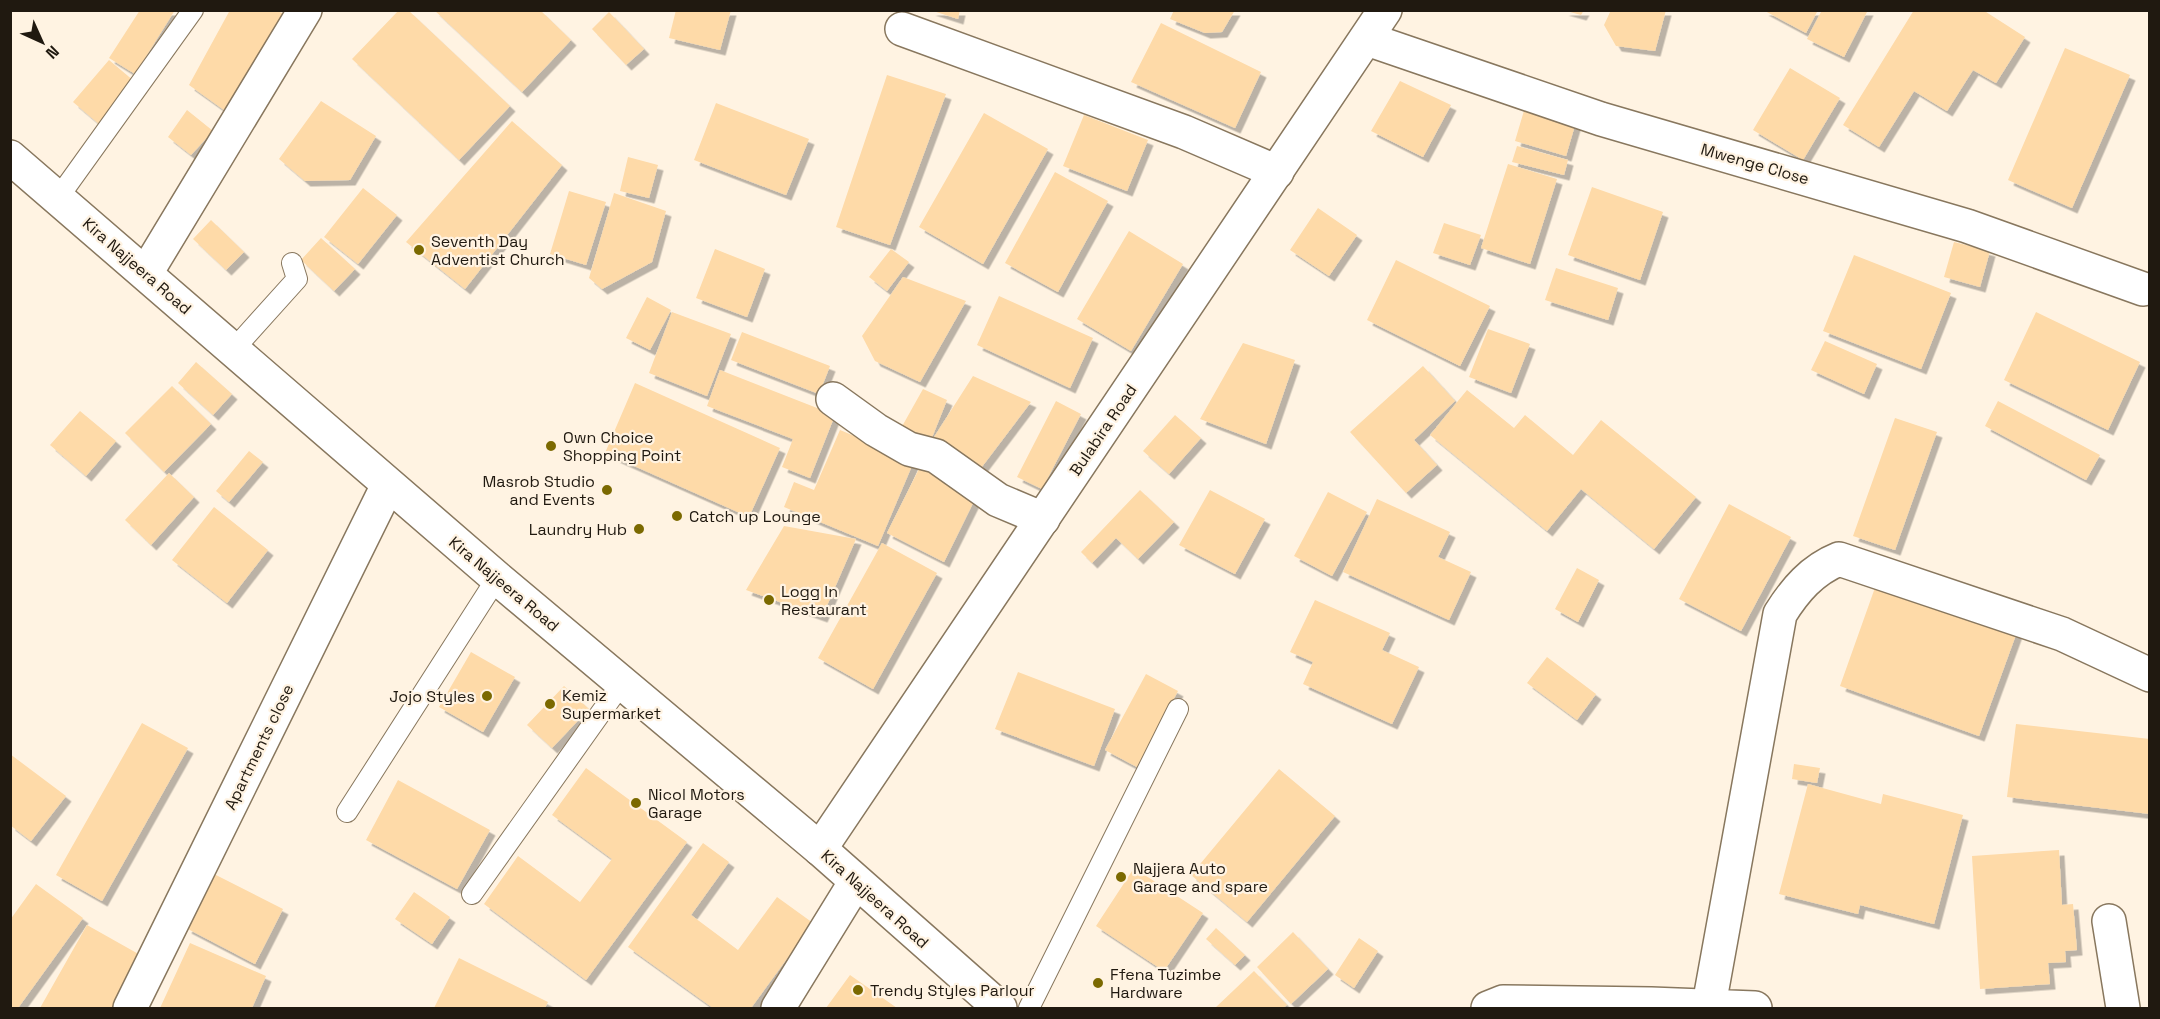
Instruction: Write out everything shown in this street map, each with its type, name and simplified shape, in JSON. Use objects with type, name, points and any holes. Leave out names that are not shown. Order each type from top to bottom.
[{"type":"street","points":[[146,273],[305,10]]},
{"type":"street","name":"Bulabira Road","points":[[820,849],[1385,10]]},
{"type":"street","points":[[902,29],[1184,132],[1277,172]]},
{"type":"street","name":"Mwenge Close","points":[[1367,39],[1601,119],[1966,226],[2142,289]]},
{"type":"street","name":"Kira Najjeera Road","points":[[10,157],[388,485],[820,849],[855,883],[1000,1008]]},
{"type":"street","points":[[834,399],[876,430],[909,449],[936,456],[998,500],[1043,519]]},
{"type":"street","name":"Apartments close","points":[[130,1008],[388,485]]},
{"type":"street","points":[[1709,1005],[1780,614],[1795,590],[1821,567],[1839,560],[2062,634],[2150,675]]},
{"type":"street","points":[[778,1008],[855,883]]},
{"type":"street","points":[[2109,921],[2122,1008]]},
{"type":"street","points":[[1488,1008],[1503,1002],[1709,1005],[1755,1008]]},
{"type":"lane","points":[[58,198],[193,10]]},
{"type":"lane","points":[[234,349],[297,279],[292,262]]},
{"type":"lane","points":[[347,812],[497,578]]},
{"type":"lane","points":[[472,894],[622,683]]},
{"type":"lane","points":[[1029,1008],[1178,709]]},
{"type":"building","points":[[140,10],[175,10],[135,74],[109,58]]},
{"type":"building","points":[[230,10],[275,10],[289,16],[231,115],[189,85]]},
{"type":"building","points":[[399,10],[408,10],[510,106],[459,160],[352,59]]},
{"type":"building","points":[[434,10],[540,10],[571,40],[522,92]]},
{"type":"building","points":[[676,10],[731,10],[720,50],[669,38]]},
{"type":"building","points":[[930,10],[960,10],[958,19]]},
{"type":"building","points":[[1174,10],[1235,10],[1222,32],[1205,33],[1170,19]]},
{"type":"building","points":[[1563,10],[1584,10],[1581,15]]},
{"type":"building","points":[[1611,10],[1666,10],[1655,51],[1616,46],[1604,25]]},
{"type":"building","points":[[1763,10],[1818,10],[1806,33]]},
{"type":"building","points":[[1822,10],[1868,10],[1844,57],[1807,39]]},
{"type":"building","points":[[1914,10],[1983,10],[2025,37],[1996,83],[1973,70],[1947,111],[1914,91],[1879,147],[1843,125]]},
{"type":"building","points":[[609,12],[644,49],[626,65],[592,29]]},
{"type":"building","points":[[1161,23],[1261,72],[1235,128],[1131,82]]},
{"type":"building","points":[[2065,48],[2130,75],[2072,208],[2008,180]]},
{"type":"building","points":[[109,60],[135,82],[99,124],[73,102]]},
{"type":"building","points":[[1790,68],[1840,98],[1803,160],[1753,130]]},
{"type":"building","points":[[887,75],[946,94],[890,245],[836,227]]},
{"type":"building","points":[[1400,81],[1451,105],[1423,157],[1371,131]]},
{"type":"building","points":[[1529,94],[1580,108],[1566,156],[1515,141]]},
{"type":"building","points":[[321,101],[376,136],[350,180],[305,181],[279,159]]},
{"type":"building","points":[[716,103],[809,139],[786,195],[694,160]]},
{"type":"building","points":[[187,110],[213,131],[191,155],[168,137]]},
{"type":"building","points":[[984,113],[1048,149],[983,264],[919,227]]},
{"type":"building","points":[[1084,115],[1148,140],[1127,191],[1063,166]]},
{"type":"building","points":[[512,121],[562,165],[465,289],[406,242]]},
{"type":"building","points":[[1517,146],[1568,160],[1564,175],[1512,162]]},
{"type":"building","points":[[628,157],[658,165],[649,198],[620,191]]},
{"type":"building","points":[[1508,164],[1557,179],[1530,264],[1481,248]]},
{"type":"building","points":[[1055,172],[1108,201],[1058,292],[1005,263]]},
{"type":"building","points":[[1592,187],[1663,212],[1640,280],[1568,255]]},
{"type":"building","points":[[363,188],[397,215],[358,264],[324,237]]},
{"type":"building","points":[[569,191],[606,202],[586,265],[550,254]]},
{"type":"building","points":[[614,193],[666,211],[652,262],[602,289],[589,278]]},
{"type":"building","points":[[1318,208],[1357,235],[1329,276],[1290,250]]},
{"type":"building","points":[[211,220],[244,252],[226,270],[193,239]]},
{"type":"building","points":[[1444,223],[1481,235],[1470,265],[1433,253]]},
{"type":"building","points":[[1129,231],[1183,264],[1131,351],[1077,319]]},
{"type":"building","points":[[321,238],[355,269],[334,291],[301,260]]},
{"type":"building","points":[[1954,242],[1990,251],[1980,287],[1944,277]]},
{"type":"building","points":[[715,249],[765,269],[747,317],[696,298]]},
{"type":"building","points":[[891,249],[909,262],[887,291],[869,277]]},
{"type":"building","points":[[1854,255],[1951,293],[1921,369],[1823,331]]},
{"type":"building","points":[[1396,260],[1490,306],[1460,366],[1367,320]]},
{"type":"building","points":[[1556,268],[1618,288],[1608,320],[1545,300]]},
{"type":"building","points":[[903,277],[966,301],[920,382],[875,361],[862,336]]},
{"type":"building","points":[[999,296],[1093,338],[1070,388],[977,345]]},
{"type":"building","points":[[647,297],[671,310],[650,350],[626,338]]},
{"type":"building","points":[[672,312],[731,334],[707,396],[649,373]]},
{"type":"building","points":[[2036,312],[2140,362],[2108,430],[2004,380]]},
{"type":"building","points":[[1488,329],[1530,344],[1511,393],[1469,377]]},
{"type":"building","points":[[742,332],[830,366],[819,394],[731,360]]},
{"type":"building","points":[[1825,341],[1877,364],[1864,394],[1811,370]]},
{"type":"building","points":[[1243,343],[1295,360],[1266,444],[1200,419]]},
{"type":"building","points":[[196,362],[232,394],[213,415],[178,383]]},
{"type":"building","points":[[1423,366],[1455,401],[1414,440],[1437,465],[1406,493],[1350,432]]},
{"type":"building","points":[[720,370],[835,415],[810,478],[782,467],[793,439],[707,406]]},
{"type":"building","points":[[973,376],[1031,402],[978,472],[900,430],[923,389],[947,400],[929,445]]},
{"type":"building","points":[[635,383],[780,448],[749,517],[605,453]]},
{"type":"building","points":[[172,386],[211,424],[164,472],[125,433]]},
{"type":"building","points":[[1467,390],[1514,428],[1525,415],[1573,455],[1601,420],[1696,497],[1654,549],[1581,489],[1547,531],[1430,435]]},
{"type":"building","points":[[1056,401],[1081,414],[1042,489],[1017,477]]},
{"type":"building","points":[[1998,401],[2100,455],[2086,480],[1985,426]]},
{"type":"building","points":[[80,411],[116,441],[86,476],[50,445]]},
{"type":"building","points":[[1175,415],[1201,438],[1169,474],[1143,451]]},
{"type":"building","points":[[1895,418],[1937,432],[1895,550],[1853,536]]},
{"type":"building","points":[[840,430],[914,461],[878,546],[784,507],[794,482],[814,490]]},
{"type":"building","points":[[249,451],[263,462],[229,502],[216,491]]},
{"type":"building","points":[[922,463],[979,491],[944,562],[887,533]]},
{"type":"building","points":[[169,473],[194,497],[151,545],[125,520]]},
{"type":"building","points":[[1140,490],[1174,522],[1138,559],[1116,538],[1092,563],[1081,552]]},
{"type":"building","points":[[1210,490],[1265,519],[1235,574],[1179,545]]},
{"type":"building","points":[[1328,492],[1367,512],[1332,576],[1294,556]]},
{"type":"building","points":[[1377,499],[1450,532],[1438,557],[1471,572],[1449,620],[1343,572]]},
{"type":"building","points":[[1729,504],[1791,537],[1741,631],[1679,599]]},
{"type":"building","points":[[214,507],[268,550],[227,603],[172,560]]},
{"type":"building","points":[[784,526],[856,539],[822,617],[746,590]]},
{"type":"building","points":[[882,543],[937,573],[873,689],[818,658]]},
{"type":"building","points":[[1577,568],[1599,580],[1578,622],[1555,609]]},
{"type":"building","points":[[1877,582],[2017,632],[1979,736],[1840,686]]},
{"type":"building","points":[[1315,600],[1390,633],[1382,650],[1419,667],[1392,724],[1303,684],[1313,662],[1290,652]]},
{"type":"building","points":[[471,652],[515,677],[483,732],[439,707]]},
{"type":"building","points":[[1547,657],[1596,694],[1577,720],[1527,683]]},
{"type":"building","points":[[1018,672],[1115,709],[1094,766],[995,729]]},
{"type":"building","points":[[1146,674],[1178,691],[1137,767],[1105,750]]},
{"type":"building","points":[[564,686],[589,709],[552,748],[527,725]]},
{"type":"building","points":[[142,723],[188,748],[102,901],[56,875]]},
{"type":"building","points":[[2016,724],[2150,739],[2150,814],[2007,797]]},
{"type":"building","points":[[10,754],[66,796],[31,841],[10,825]]},
{"type":"building","points":[[1794,764],[1820,768],[1817,783],[1792,779]]},
{"type":"building","points":[[586,768],[687,842],[586,980],[484,904],[518,856],[580,902],[612,859],[552,815]]},
{"type":"building","points":[[1279,769],[1335,816],[1247,922],[1191,875]]},
{"type":"building","points":[[398,780],[490,830],[457,889],[366,840]]},
{"type":"building","points":[[1808,784],[1881,804],[1883,794],[1963,815],[1934,924],[1860,905],[1858,914],[1779,894]]},
{"type":"building","points":[[703,843],[729,862],[691,915],[738,950],[777,897],[813,923],[751,1008],[713,1008],[628,947]]},
{"type":"building","points":[[2059,850],[2062,905],[2073,904],[2077,950],[2065,951],[2066,962],[2048,963],[2050,984],[1980,989],[1972,856]]},
{"type":"building","points":[[1134,868],[1203,913],[1164,971],[1096,926]]},
{"type":"building","points":[[214,874],[283,909],[255,964],[186,928]]},
{"type":"building","points":[[36,884],[83,918],[18,1008],[10,1008],[10,920]]},
{"type":"building","points":[[414,892],[450,917],[432,944],[395,919]]},
{"type":"building","points":[[87,925],[142,956],[112,1008],[40,1008]]},
{"type":"building","points":[[1216,928],[1245,955],[1235,965],[1206,939]]},
{"type":"building","points":[[1293,932],[1328,969],[1291,1004],[1257,967]]},
{"type":"building","points":[[1359,938],[1378,951],[1354,988],[1335,975]]},
{"type":"building","points":[[190,943],[266,976],[252,1008],[160,1008]]},
{"type":"building","points":[[459,958],[548,1002],[545,1008],[434,1008]]},
{"type":"building","points":[[1254,971],[1287,1005],[1283,1008],[1215,1008]]},
{"type":"building","points":[[850,975],[897,1008],[826,1008]]},
{"type":"place","name":"Seventh Day Adventist Church","points":[[419,250]]},
{"type":"place","name":"Own Choice Shopping Point","points":[[551,446]]},
{"type":"place","name":"Masrob Studio and Events","points":[[607,490]]},
{"type":"place","name":"Catch up Lounge","points":[[677,516]]},
{"type":"place","name":"Laundry Hub","points":[[639,529]]},
{"type":"place","name":"Logg In Restaurant","points":[[769,600]]},
{"type":"place","name":"Jojo Styles","points":[[487,696]]},
{"type":"place","name":"Kemiz Supermarket","points":[[550,704]]},
{"type":"place","name":"Nicol Motors Garage","points":[[636,803]]},
{"type":"place","name":"Najjera Auto Garage and spare","points":[[1121,877]]},
{"type":"place","name":"Ffena Tuzimbe Hardware","points":[[1098,983]]},
{"type":"place","name":"Trendy Styles Parlour","points":[[858,990]]}]
